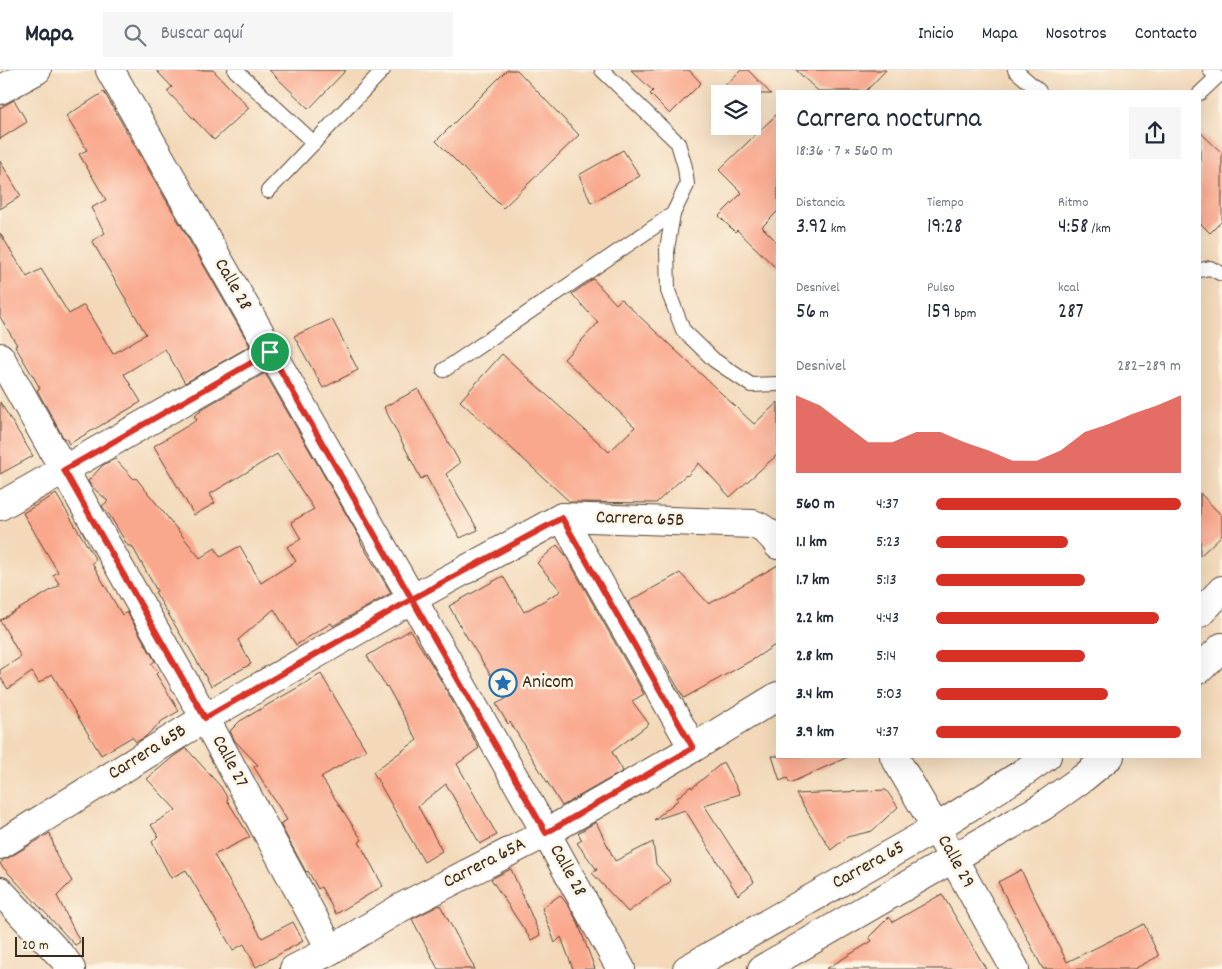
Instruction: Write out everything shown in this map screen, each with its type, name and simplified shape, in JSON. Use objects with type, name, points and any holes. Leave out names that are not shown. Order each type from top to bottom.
[{"type":"street","points":[[0,90],[37,70]]},
{"type":"street","name":"Calle 28","points":[[110,70],[546,833],[621,969]]},
{"type":"street","points":[[0,506],[270,352]]},
{"type":"street","name":"Calle 27","points":[[0,357],[205,718],[331,950]]},
{"type":"street","points":[[562,518],[693,748]]},
{"type":"street","name":"Carrera 65B","points":[[0,845],[205,718],[412,599],[562,518],[752,524],[760,527],[773,538]]},
{"type":"street","points":[[1201,612],[1222,590]]},
{"type":"street","points":[[1201,668],[1222,647]]},
{"type":"street","name":"Carrera 65A","points":[[294,969],[331,950],[402,907],[546,833],[693,748],[776,697]]},
{"type":"street","name":"Calle 29","points":[[895,758],[1015,969]]},
{"type":"street","name":"Carrera 65","points":[[687,969],[936,828],[1044,758]]},
{"type":"street","name":"Carrera 65","points":[[762,969],[1042,807],[1108,758]]},
{"type":"street","points":[[0,891],[64,959],[71,969]]},
{"type":"lane","points":[[235,70],[314,143]]},
{"type":"lane","points":[[268,191],[383,70]]},
{"type":"lane","points":[[602,70],[678,143],[685,167],[687,185],[673,214],[667,249],[668,291],[683,330],[714,360],[751,384],[776,384]]},
{"type":"lane","points":[[1015,70],[1038,90]]},
{"type":"lane","points":[[1201,92],[1217,77],[1210,70]]},
{"type":"lane","points":[[444,370],[673,214]]},
{"type":"lane","points":[[1201,270],[1210,268],[1222,274]]},
{"type":"building","points":[[156,70],[213,70],[249,108],[214,140],[167,91],[172,87]]},
{"type":"building","points":[[269,70],[346,70],[309,109]]},
{"type":"building","points":[[507,70],[517,70],[579,135],[503,208],[436,141]]},
{"type":"building","points":[[631,70],[689,70],[701,83],[670,114],[650,94],[653,91]]},
{"type":"building","points":[[741,70],[748,70],[771,94],[761,94],[761,85],[725,85]]},
{"type":"building","points":[[796,70],[886,70],[867,90],[817,90]]},
{"type":"building","points":[[104,92],[250,346],[185,383],[165,349],[124,374],[141,402],[69,444],[66,438],[64,439],[37,390],[40,388],[0,317],[0,233],[27,277],[41,269],[69,314],[84,305],[113,354],[146,334],[92,241],[105,233],[91,208],[106,200],[79,154],[87,150],[66,116]]},
{"type":"building","points":[[14,100],[27,122],[0,139],[0,108]]},
{"type":"building","points":[[776,115],[776,213],[762,227],[776,241],[776,268],[737,230],[735,232],[719,216],[742,193],[719,170],[755,135],[761,135],[761,129]]},
{"type":"building","points":[[1201,133],[1222,153],[1222,221],[1210,233],[1201,224]]},
{"type":"building","points":[[623,150],[640,176],[591,203],[579,175]]},
{"type":"building","points":[[0,161],[21,196],[0,209]]},
{"type":"building","points":[[593,279],[616,304],[621,299],[754,424],[776,404],[776,456],[730,497],[699,463],[656,503],[570,502],[460,401],[502,354],[609,452],[635,427],[564,359],[598,323],[572,294]]},
{"type":"building","points":[[332,319],[358,370],[323,388],[294,336]]},
{"type":"building","points":[[265,373],[391,593],[333,626],[331,623],[296,645],[274,609],[238,640],[251,664],[211,686],[155,592],[157,591],[132,546],[128,546],[102,506],[108,501],[88,481],[103,465],[115,459],[134,479],[136,478],[200,558],[215,548],[220,557],[240,546],[261,583],[296,561],[287,547],[301,539],[291,522],[314,509],[277,454],[210,494],[215,503],[194,515],[154,446],[197,420],[194,416],[200,410]]},
{"type":"building","points":[[418,389],[460,463],[446,474],[478,530],[460,538],[426,476],[421,479],[384,407]]},
{"type":"building","points":[[0,402],[33,456],[0,474]]},
{"type":"building","points":[[56,494],[96,560],[92,563],[122,615],[127,612],[155,661],[151,664],[158,672],[156,674],[179,711],[162,721],[145,737],[136,742],[132,737],[101,755],[52,674],[39,683],[32,672],[8,689],[0,677],[0,670],[21,657],[0,620],[60,585],[53,575],[58,572],[23,513]]},
{"type":"building","points":[[1201,494],[1222,516],[1222,535],[1201,555]]},
{"type":"building","points":[[557,545],[566,556],[644,694],[632,701],[649,724],[612,752],[623,771],[562,806],[510,722],[508,724],[496,704],[506,699],[449,606],[503,576],[524,612],[561,591],[537,563]]},
{"type":"building","points":[[776,566],[776,644],[754,659],[684,698],[628,602],[680,573],[709,604]]},
{"type":"building","points":[[410,630],[479,748],[457,764],[497,835],[480,844],[446,784],[418,806],[442,851],[424,862],[373,772],[417,740],[387,686],[367,656]]},
{"type":"building","points":[[321,674],[366,750],[321,777],[362,840],[359,842],[383,886],[336,914],[321,887],[318,889],[308,871],[306,872],[280,824],[287,820],[254,767],[258,765],[235,741],[230,731],[240,721]]},
{"type":"building","points":[[186,748],[221,787],[250,837],[214,855],[262,938],[293,922],[303,941],[256,967],[244,944],[233,950],[186,870],[171,878],[152,842],[158,836],[151,825],[176,810],[147,779]]},
{"type":"building","points":[[772,756],[776,756],[776,758],[846,758],[790,783],[787,778],[780,781]]},
{"type":"building","points":[[723,762],[740,794],[704,805],[754,882],[738,895],[685,810],[654,820],[678,800],[677,798],[691,786],[692,788]]},
{"type":"building","points":[[886,790],[898,807],[872,831],[847,837],[831,850],[796,794]]},
{"type":"building","points":[[596,822],[615,861],[653,842],[656,864],[671,881],[628,912],[592,873],[597,870],[577,843],[582,840],[578,833]]},
{"type":"building","points":[[50,833],[57,857],[72,881],[57,896],[80,942],[75,945],[0,864],[3,860]]},
{"type":"building","points":[[511,869],[540,935],[531,940],[491,879]]},
{"type":"building","points":[[1021,870],[1067,962],[1144,924],[1159,956],[1134,969],[1043,969],[998,882]]},
{"type":"building","points":[[942,894],[986,969],[826,969],[872,941],[869,937],[889,917],[893,922]]},
{"type":"building","points":[[560,895],[578,923],[595,969],[573,969],[561,937],[555,943],[542,908]]},
{"type":"building","points":[[440,905],[475,969],[438,969],[412,919]]},
{"type":"place","name":"Anicom","points":[[503,683]]},
{"type":"route","points":[[270,352],[64,470],[205,718],[412,599],[562,518],[693,748],[546,833],[412,599],[270,352]]}]
